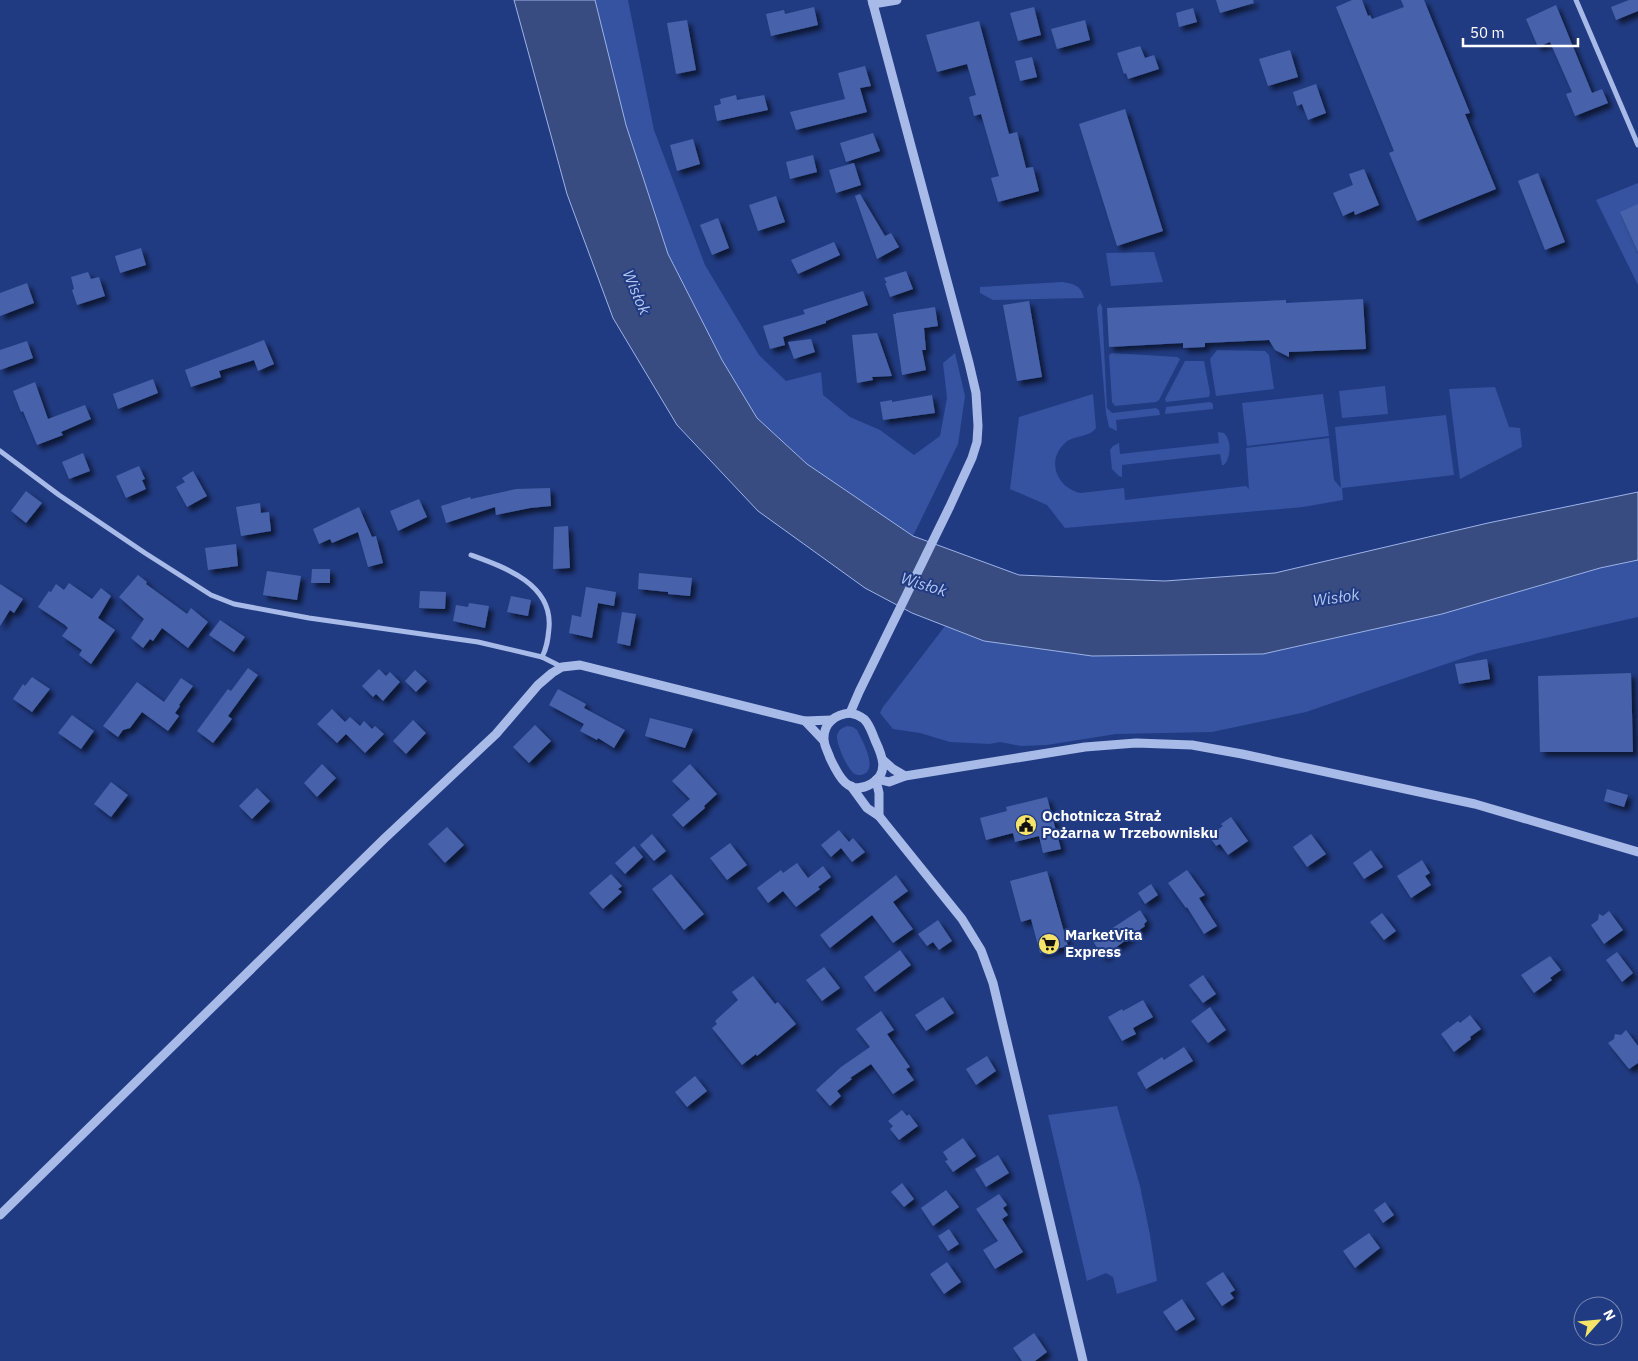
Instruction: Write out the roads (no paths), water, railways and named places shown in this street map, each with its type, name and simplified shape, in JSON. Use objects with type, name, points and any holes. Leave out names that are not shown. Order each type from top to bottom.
[{"type":"street","points":[[850,713],[950,506],[972,458],[977,442],[976,393],[949,284],[872,2],[897,0]]},
{"type":"street","points":[[1576,0],[1638,145]]},
{"type":"street","points":[[0,451],[59,495],[144,553],[211,595],[234,604],[309,618],[478,642],[542,657],[562,668]]},
{"type":"street","points":[[471,556],[500,566],[513,573],[532,586],[541,595],[546,605],[550,622],[546,648],[542,657]]},
{"type":"street","points":[[0,1215],[384,839],[496,734],[538,685],[552,673],[562,668],[580,665],[805,721],[832,720]]},
{"type":"street","points":[[824,742],[827,725],[832,720],[843,714],[850,713],[863,718],[868,724],[883,760],[905,776]]},
{"type":"street","points":[[805,721],[824,742],[838,775],[843,782],[851,786],[864,787],[876,780],[881,774],[883,760]]},
{"type":"street","points":[[876,780],[889,782],[905,776],[1085,747],[1136,743],[1192,745],[1476,804],[1638,852]]},
{"type":"street","points":[[876,780],[879,793],[879,816]]},
{"type":"street","points":[[851,786],[868,808],[879,816],[962,919],[988,965],[1083,1361]]},
{"type":"water","name":"Wisłok","points":[[514,0],[595,0],[626,125],[668,254],[722,360],[757,418],[807,464],[913,536],[1019,575],[1165,581],[1275,573],[1488,523],[1638,492],[1638,560],[1600,568],[1442,614],[1263,654],[1092,656],[984,641],[912,613],[865,588],[758,511],[677,425],[613,318],[567,194]]},
{"type":"place","name":"Ochotnicza Straż Pożarna w Trzebownisku","points":[[1026,825]]},
{"type":"place","name":"MarketVita Express","points":[[1049,944]]}]
